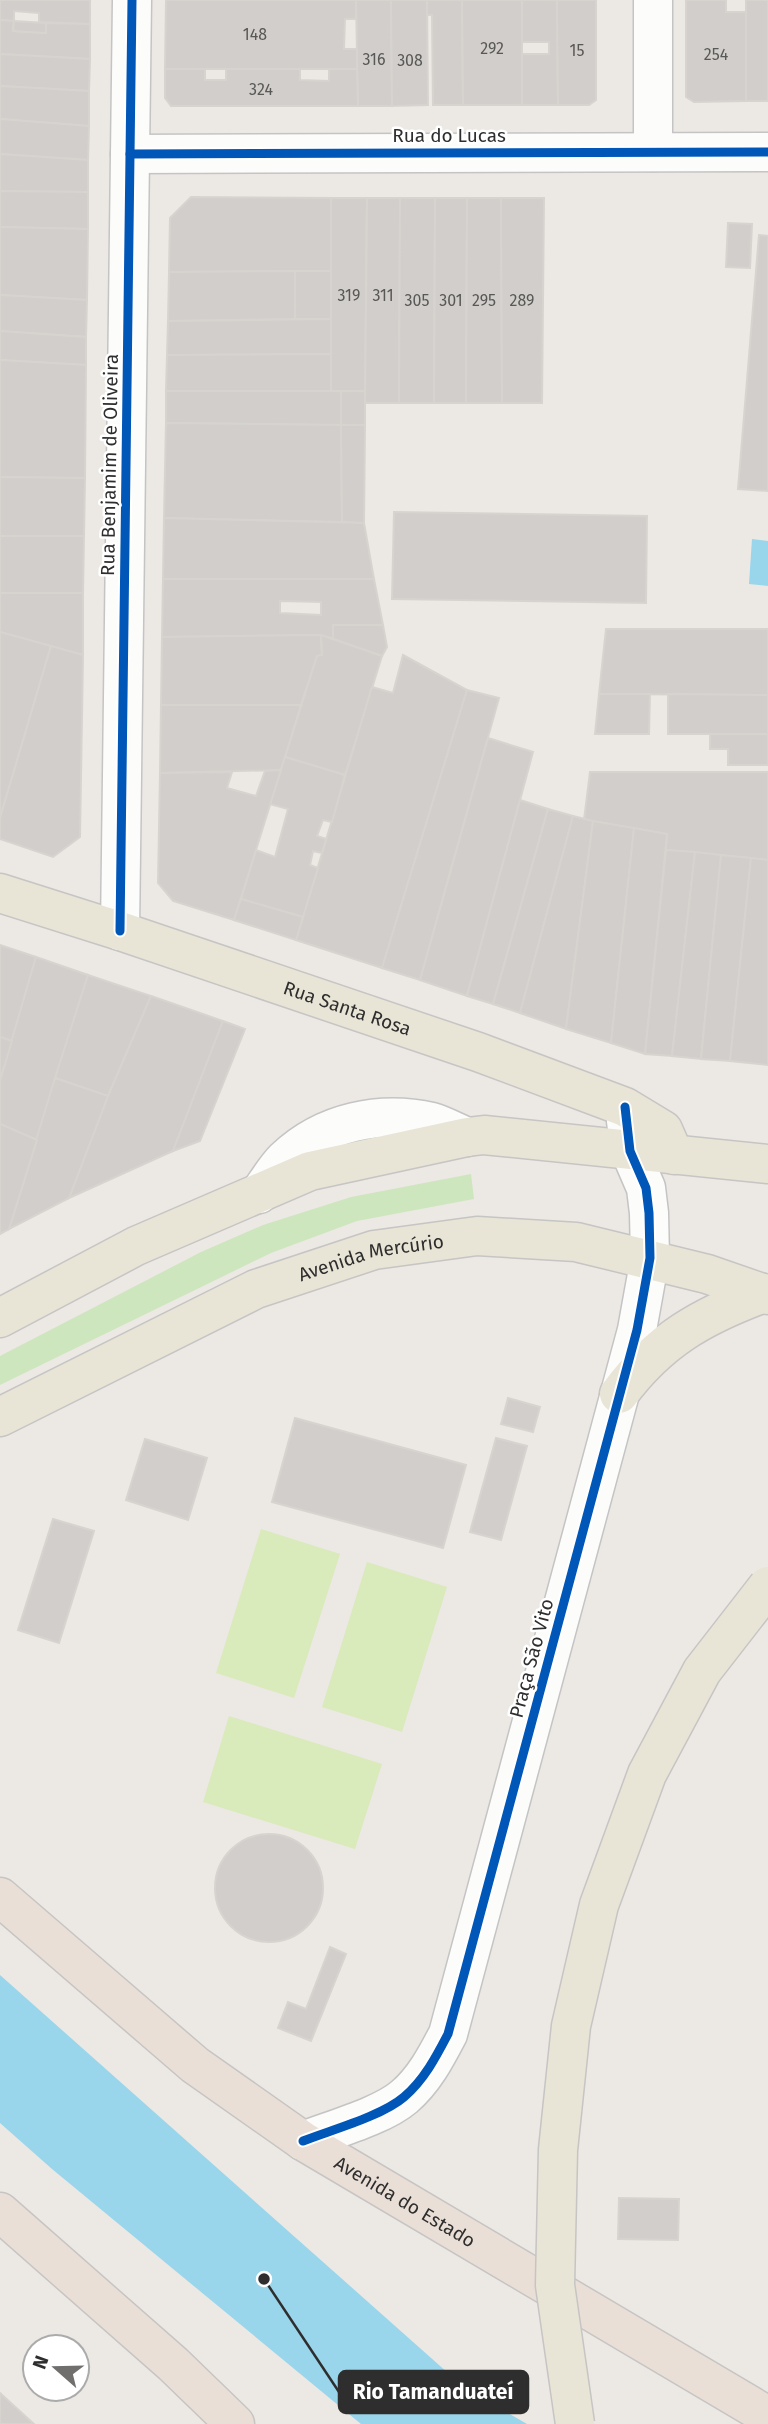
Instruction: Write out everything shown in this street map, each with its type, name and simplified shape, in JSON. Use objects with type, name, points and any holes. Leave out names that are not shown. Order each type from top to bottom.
[{"type":"highway","name":"Avenida do Estado","points":[[0,1898],[195,2065],[303,2141],[768,2416]]},
{"type":"highway","points":[[1,2213],[173,2364],[235,2424]]},
{"type":"main road","name":"Rua Santa Rosa","points":[[0,893],[478,1052],[625,1107],[663,1130],[674,1156]]},
{"type":"main road","points":[[0,1318],[136,1246],[310,1171],[467,1137],[484,1135],[768,1164]]},
{"type":"main road","name":"Avenida Mercúrio","points":[[0,1418],[256,1289],[374,1250],[477,1236],[576,1242],[650,1258],[767,1289]]},
{"type":"main road","points":[[620,1394],[641,1367],[674,1336],[767,1289]]},
{"type":"main road","points":[[575,2424],[555,2285],[558,2150],[574,2012],[599,1905],[647,1774],[702,1671],[768,1586]]},
{"type":"street","name":"Rua Benjamim de Oliveira","points":[[120,931],[132,0]]},
{"type":"street","points":[[653,0],[653,152]]},
{"type":"street","name":"Rua do Lucas","points":[[130,155],[768,152]]},
{"type":"street","name":"Praça São Vito","points":[[303,2141],[381,2111],[403,2098],[429,2070],[448,2034],[620,1394],[650,1258],[649,1200],[630,1151],[625,1107]]},
{"type":"green space","points":[[471,1174],[474,1199],[357,1221],[271,1253],[0,1385],[0,1356],[201,1252],[263,1225],[351,1197]]},
{"type":"green space","points":[[261,1529],[340,1554],[294,1698],[216,1673]]},
{"type":"green space","points":[[367,1562],[447,1587],[402,1732],[322,1707]]},
{"type":"green space","points":[[229,1716],[382,1764],[355,1849],[203,1802]]},
{"type":"water","points":[[752,539],[768,541],[768,586],[749,584]]},
{"type":"water","points":[[0,1975],[466,2389],[527,2424],[361,2424],[52,2169],[0,2123]]},
{"type":"building","points":[[0,0],[90,0],[90,24],[39,22],[39,13],[14,11],[14,21],[0,20]]},
{"type":"building","points":[[166,0],[356,0],[356,19],[345,19],[344,49],[357,49],[357,69],[165,69]]},
{"type":"building","points":[[356,0],[391,0],[392,106],[358,106]]},
{"type":"building","points":[[391,0],[427,0],[428,105],[392,106]]},
{"type":"building","points":[[427,0],[462,0],[463,105],[433,105],[432,15],[427,15]]},
{"type":"building","points":[[462,0],[522,0],[522,105],[463,105]]},
{"type":"building","points":[[522,0],[557,0],[558,105],[522,105],[522,54],[549,54],[549,42],[522,42]]},
{"type":"building","points":[[557,0],[596,0],[596,100],[589,105],[558,105]]},
{"type":"building","points":[[686,0],[726,0],[726,12],[746,12],[746,101],[694,102],[686,97]]},
{"type":"building","points":[[746,0],[768,0],[768,101],[746,101]]},
{"type":"building","points":[[0,20],[14,21],[13,31],[46,33],[46,23],[90,24],[90,59],[0,54]]},
{"type":"building","points":[[14,21],[46,23],[46,33],[13,31]]},
{"type":"building","points":[[0,54],[90,59],[89,91],[0,86]]},
{"type":"building","points":[[165,69],[205,69],[205,80],[226,80],[226,69],[300,69],[300,80],[329,81],[329,69],[357,69],[358,106],[171,106],[165,98]]},
{"type":"building","points":[[0,86],[89,91],[89,126],[0,119]]},
{"type":"building","points":[[0,119],[89,126],[88,160],[0,154]]},
{"type":"building","points":[[0,154],[88,160],[88,192],[0,191]]},
{"type":"building","points":[[0,191],[88,192],[88,229],[0,227]]},
{"type":"building","points":[[191,197],[331,198],[331,271],[169,272],[170,218]]},
{"type":"building","points":[[331,198],[367,198],[365,391],[331,391]]},
{"type":"building","points":[[367,198],[400,198],[399,403],[365,403]]},
{"type":"building","points":[[400,198],[435,198],[434,403],[399,403]]},
{"type":"building","points":[[435,198],[467,198],[466,403],[434,403]]},
{"type":"building","points":[[467,198],[501,198],[502,403],[466,403]]},
{"type":"building","points":[[501,198],[544,198],[542,403],[502,403]]},
{"type":"building","points":[[728,223],[752,224],[750,268],[726,267]]},
{"type":"building","points":[[0,227],[88,229],[87,300],[0,295]]},
{"type":"building","points":[[759,235],[768,236],[768,491],[738,489]]},
{"type":"building","points":[[295,271],[331,271],[331,319],[295,319]]},
{"type":"building","points":[[295,271],[295,319],[168,321],[169,272]]},
{"type":"building","points":[[0,295],[87,300],[86,337],[0,331]]},
{"type":"building","points":[[331,319],[331,354],[167,355],[168,321]]},
{"type":"building","points":[[0,331],[86,337],[86,365],[0,360]]},
{"type":"building","points":[[331,354],[331,391],[166,391],[167,355]]},
{"type":"building","points":[[0,360],[86,365],[85,478],[0,477]]},
{"type":"building","points":[[166,391],[341,391],[341,425],[166,423]]},
{"type":"building","points":[[341,391],[365,391],[365,425],[341,425]]},
{"type":"building","points":[[166,423],[341,425],[342,522],[164,518]]},
{"type":"building","points":[[341,425],[365,425],[364,523],[342,522]]},
{"type":"building","points":[[0,477],[85,478],[84,536],[0,536]]},
{"type":"building","points":[[394,512],[647,516],[646,603],[392,599]]},
{"type":"building","points":[[164,518],[364,523],[374,579],[163,579]]},
{"type":"building","points":[[0,536],[84,536],[83,593],[0,593]]},
{"type":"building","points":[[163,579],[374,579],[383,625],[333,625],[333,639],[321,635],[162,637]],"holes":[[[280,601],[321,602],[321,615],[280,613]]]},
{"type":"building","points":[[0,593],[83,593],[83,655],[0,632]]},
{"type":"building","points":[[333,625],[383,625],[387,647],[382,656],[333,639]]},
{"type":"building","points":[[606,629],[768,629],[768,695],[599,694]]},
{"type":"building","points":[[0,632],[51,646],[0,818]]},
{"type":"building","points":[[321,635],[322,655],[317,656],[301,705],[161,705],[162,637]]},
{"type":"building","points":[[321,635],[382,656],[345,775],[285,757],[317,656],[322,655]]},
{"type":"building","points":[[51,646],[83,655],[80,837],[53,857],[0,839],[0,818]]},
{"type":"building","points":[[403,655],[467,690],[382,968],[296,940],[372,687],[393,693]]},
{"type":"building","points":[[467,690],[499,698],[420,980],[382,968]]},
{"type":"building","points":[[599,694],[650,694],[649,734],[595,734]]},
{"type":"building","points":[[668,694],[768,695],[768,734],[668,734]]},
{"type":"building","points":[[161,705],[301,705],[281,770],[160,773]]},
{"type":"building","points":[[710,734],[768,734],[768,765],[728,765],[728,749],[710,749]]},
{"type":"building","points":[[488,738],[533,752],[467,996],[420,980]]},
{"type":"building","points":[[285,757],[345,775],[332,822],[323,820],[317,836],[326,839],[322,853],[313,851],[310,865],[318,868],[303,917],[241,899],[256,850],[275,857],[288,809],[270,804]]},
{"type":"building","points":[[281,770],[234,920],[173,901],[158,883],[160,773],[232,772],[227,788],[256,796],[265,771]]},
{"type":"building","points":[[590,772],[768,772],[768,860],[666,850],[667,834],[584,820]]},
{"type":"building","points":[[520,800],[548,809],[493,1004],[467,996]]},
{"type":"building","points":[[548,809],[573,816],[520,1013],[493,1004]]},
{"type":"building","points":[[573,816],[593,821],[566,1029],[520,1013]]},
{"type":"building","points":[[593,821],[634,828],[611,1043],[566,1029]]},
{"type":"building","points":[[634,828],[667,834],[645,1054],[611,1043]]},
{"type":"building","points":[[666,850],[695,852],[672,1056],[645,1054]]},
{"type":"building","points":[[695,852],[721,855],[701,1059],[672,1056]]},
{"type":"building","points":[[721,855],[751,858],[730,1061],[701,1059]]},
{"type":"building","points":[[751,858],[768,860],[768,1065],[730,1061]]},
{"type":"building","points":[[241,899],[303,917],[296,940],[234,920]]},
{"type":"building","points":[[0,945],[36,957],[12,1041],[0,1037]]},
{"type":"building","points":[[36,957],[88,975],[37,1140],[0,1124],[0,1080]]},
{"type":"building","points":[[88,975],[151,996],[108,1096],[55,1078]]},
{"type":"building","points":[[151,996],[223,1021],[173,1151],[69,1198],[108,1096]]},
{"type":"building","points":[[223,1021],[245,1029],[200,1141],[173,1151]]},
{"type":"building","points":[[0,1037],[12,1041],[0,1080]]},
{"type":"building","points":[[55,1078],[108,1096],[69,1198],[9,1229]]},
{"type":"building","points":[[0,1124],[37,1140],[9,1229],[0,1234]]},
{"type":"building","points":[[508,1398],[540,1407],[533,1432],[501,1424]]},
{"type":"building","points":[[295,1418],[466,1465],[443,1548],[272,1502]]},
{"type":"building","points":[[496,1438],[527,1446],[501,1540],[470,1532]]},
{"type":"building","points":[[145,1439],[207,1458],[188,1520],[126,1500]]},
{"type":"building","points":[[53,1519],[94,1531],[59,1643],[18,1630]]},
{"type":"building","points":[[269,1834],[290,1838],[307,1850],[319,1867],[323,1888],[319,1909],[307,1926],[290,1938],[269,1942],[248,1938],[231,1926],[219,1909],[215,1888],[219,1867],[231,1850],[248,1838]]},
{"type":"building","points":[[330,1947],[346,1954],[311,2041],[278,2028],[288,2002],[306,2009]]},
{"type":"building","points":[[619,2198],[679,2199],[678,2240],[618,2239]]},
{"type":"building","points":[[0,2393],[34,2424],[0,2424]]},
{"type":"cycle path","points":[[120,931],[132,0]]},
{"type":"cycle path","points":[[130,154],[768,152]]},
{"type":"cycle path","points":[[303,2141],[370,2116],[404,2097],[424,2076],[448,2034],[637,1330],[650,1258],[649,1213],[646,1188],[630,1151],[625,1107]]},
{"type":"place","name":"Rio Tamanduateí","points":[[264,2279]]}]
